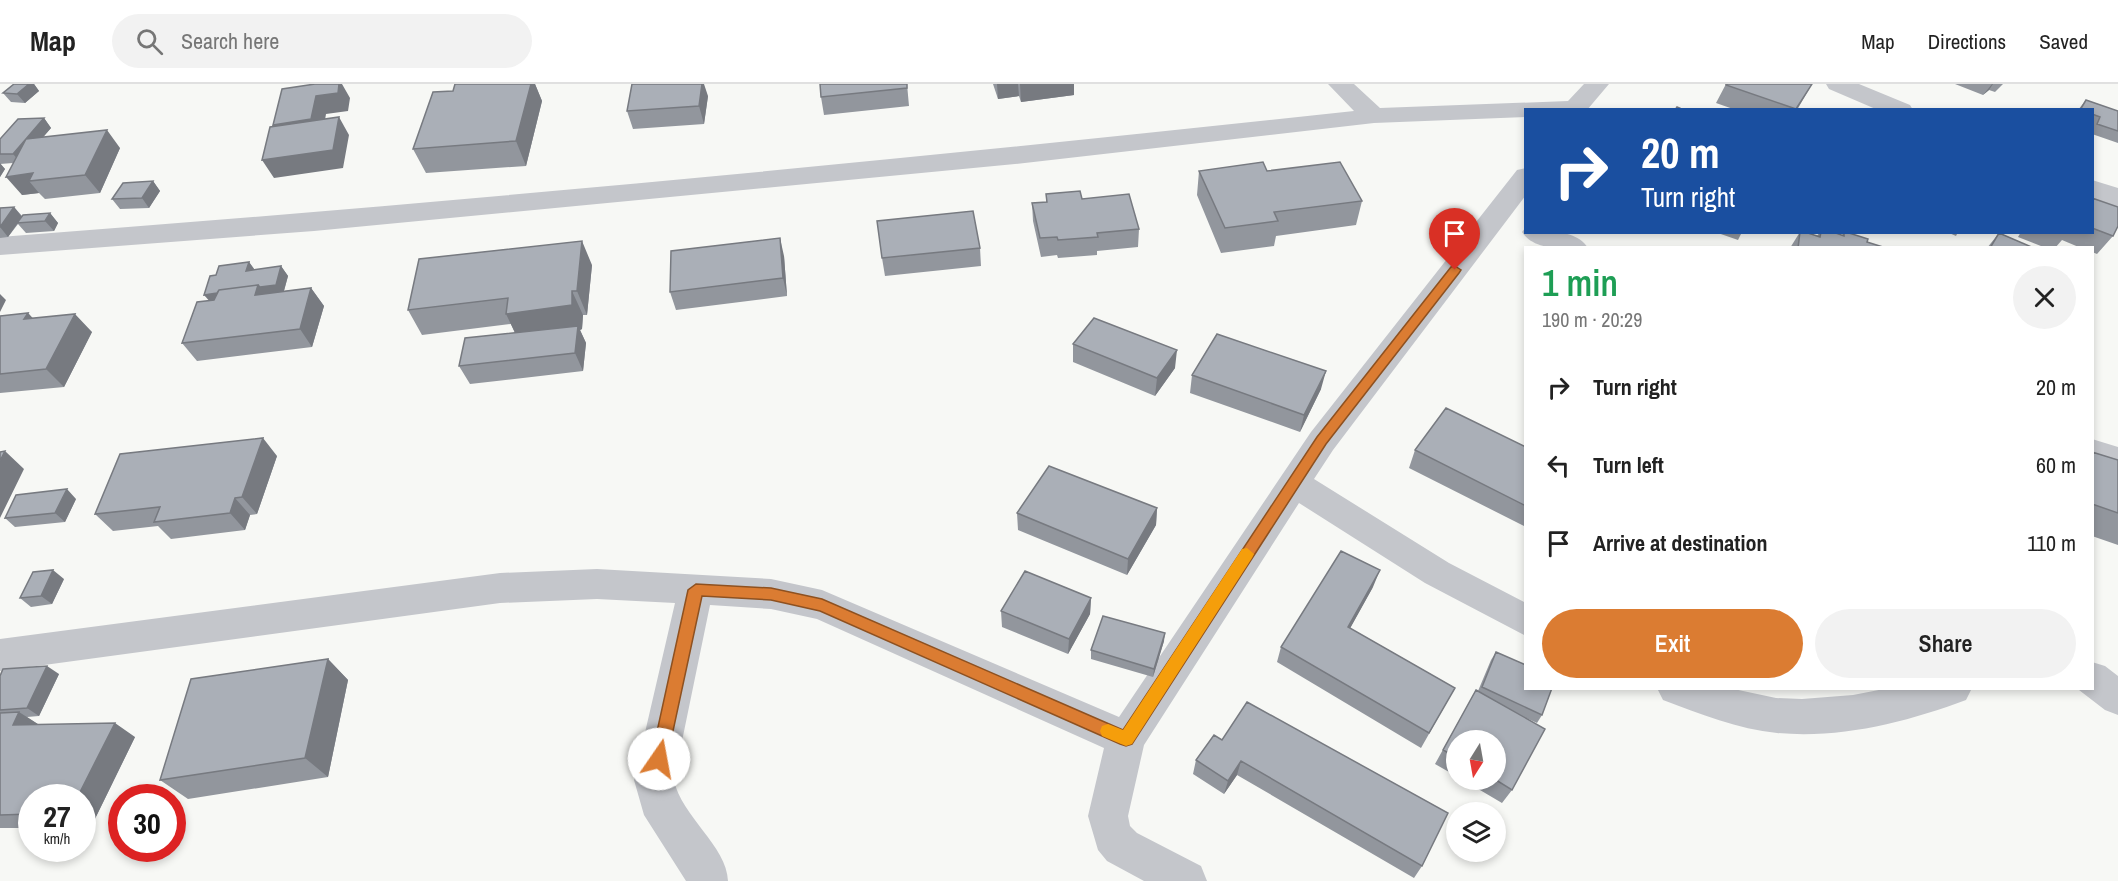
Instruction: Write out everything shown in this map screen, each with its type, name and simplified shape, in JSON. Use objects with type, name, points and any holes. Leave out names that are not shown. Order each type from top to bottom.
[{"type":"street","points":[[1340,84],[1374,116]]},
{"type":"street","points":[[1575,108],[1597,84]]},
{"type":"street","points":[[1838,84],[1896,108]]},
{"type":"street","points":[[0,246],[314,222],[1015,156],[1374,116],[1524,110]]},
{"type":"street","points":[[1186,881],[1122,848],[1112,836],[1108,816],[1126,739],[1322,441],[1511,223],[1524,182]]},
{"type":"street","points":[[2094,189],[2118,198]]},
{"type":"street","points":[[1541,234],[1569,246]]},
{"type":"street","points":[[1294,483],[1437,573],[1524,620]]},
{"type":"street","points":[[0,655],[500,588],[597,584],[771,594],[822,605],[1126,739]]},
{"type":"street","points":[[696,590],[654,780],[658,801],[706,874],[708,881]]},
{"type":"street","points":[[2094,680],[2118,698]]},
{"type":"street","points":[[1682,690],[1752,712],[1808,716],[1901,705],[1947,690]]},
{"type":"building","points":[[14,84],[29,84],[17,94],[3,93]]},
{"type":"building","points":[[315,84],[339,84],[338,93],[316,96],[311,119],[273,125],[282,89]]},
{"type":"building","points":[[455,84],[531,84],[516,141],[413,149],[433,92],[453,91]]},
{"type":"building","points":[[632,84],[702,84],[699,106],[627,111]]},
{"type":"building","points":[[820,84],[907,84],[907,88],[821,97]]},
{"type":"building","points":[[1726,84],[1812,84],[1797,108]]},
{"type":"building","points":[[2086,100],[2118,111],[2118,131],[2097,124],[2100,117],[2094,115],[2094,108],[2081,108]]},
{"type":"building","points":[[339,117],[333,150],[262,160],[270,127]]},
{"type":"building","points":[[44,118],[13,154],[0,154],[0,139],[18,119]]},
{"type":"building","points":[[107,130],[85,175],[29,181],[33,173],[6,177],[26,139]]},
{"type":"building","points":[[1263,162],[1267,171],[1340,162],[1362,201],[1274,212],[1278,221],[1225,228],[1199,171]]},
{"type":"building","points":[[153,181],[142,198],[112,199],[123,183]]},
{"type":"building","points":[[1080,191],[1082,199],[1129,194],[1139,229],[1097,233],[1098,237],[1058,240],[1057,237],[1040,238],[1032,203],[1047,202],[1046,194]]},
{"type":"building","points":[[2094,199],[2118,207],[2118,226],[2113,236],[2094,229]]},
{"type":"building","points":[[14,207],[0,227],[0,208]]},
{"type":"building","points":[[973,211],[980,248],[882,258],[877,221]]},
{"type":"building","points":[[50,213],[45,221],[17,223],[23,215]]},
{"type":"building","points":[[1800,234],[1820,237],[1821,234],[1844,236],[1844,234],[1852,234],[1880,246],[1798,246]]},
{"type":"building","points":[[1998,234],[2001,234],[2029,246],[1991,246]]},
{"type":"building","points":[[780,238],[783,278],[670,292],[671,251]]},
{"type":"building","points":[[582,241],[577,291],[572,291],[572,305],[506,314],[508,298],[408,310],[419,259]]},
{"type":"building","points":[[249,262],[246,271],[281,266],[276,285],[219,290],[217,293],[204,295],[210,276],[216,275],[219,266]]},
{"type":"building","points":[[258,285],[255,295],[311,288],[300,329],[182,343],[197,302],[214,300],[219,290]]},
{"type":"building","points":[[28,313],[24,319],[75,314],[46,369],[0,374],[0,316]]},
{"type":"building","points":[[1094,318],[1177,350],[1157,378],[1073,344]]},
{"type":"building","points":[[578,326],[575,353],[459,366],[465,338]]},
{"type":"building","points":[[1217,334],[1326,371],[1304,415],[1192,375]]},
{"type":"building","points":[[1446,408],[1524,446],[1524,505],[1415,450]]},
{"type":"building","points":[[263,438],[242,497],[235,498],[230,513],[154,522],[160,507],[95,514],[120,454]]},
{"type":"building","points":[[2094,453],[2118,460],[2118,513],[2094,505]]},
{"type":"building","points":[[1049,466],[1157,508],[1128,559],[1017,513]]},
{"type":"building","points":[[67,489],[55,513],[5,518],[16,495]]},
{"type":"building","points":[[1341,551],[1380,570],[1348,627],[1455,688],[1429,733],[1281,647]]},
{"type":"building","points":[[53,570],[41,596],[20,598],[33,572]]},
{"type":"building","points":[[1025,571],[1091,598],[1069,639],[1001,611]]},
{"type":"building","points":[[1103,616],[1165,633],[1154,669],[1091,650]]},
{"type":"building","points":[[1496,652],[1524,664],[1524,690],[1551,690],[1542,715],[1482,687]]},
{"type":"building","points":[[328,659],[305,758],[160,780],[191,679]]},
{"type":"building","points":[[47,666],[27,708],[0,710],[0,676],[3,669]]},
{"type":"building","points":[[1476,690],[1545,729],[1512,790],[1506,786],[1506,730],[1454,730]]},
{"type":"building","points":[[1247,702],[1446,812],[1446,817],[1422,866],[1241,761],[1228,781],[1196,760],[1214,735],[1222,740]]},
{"type":"building","points":[[19,712],[13,725],[115,723],[84,784],[18,784],[18,814],[0,815],[0,713]]},
{"type":"slow traffic","points":[[1108,731],[1126,739],[1247,554]]},
{"type":"route","points":[[659,759],[696,590],[771,594],[822,605],[1126,739],[1322,441],[1455,270]]}]
